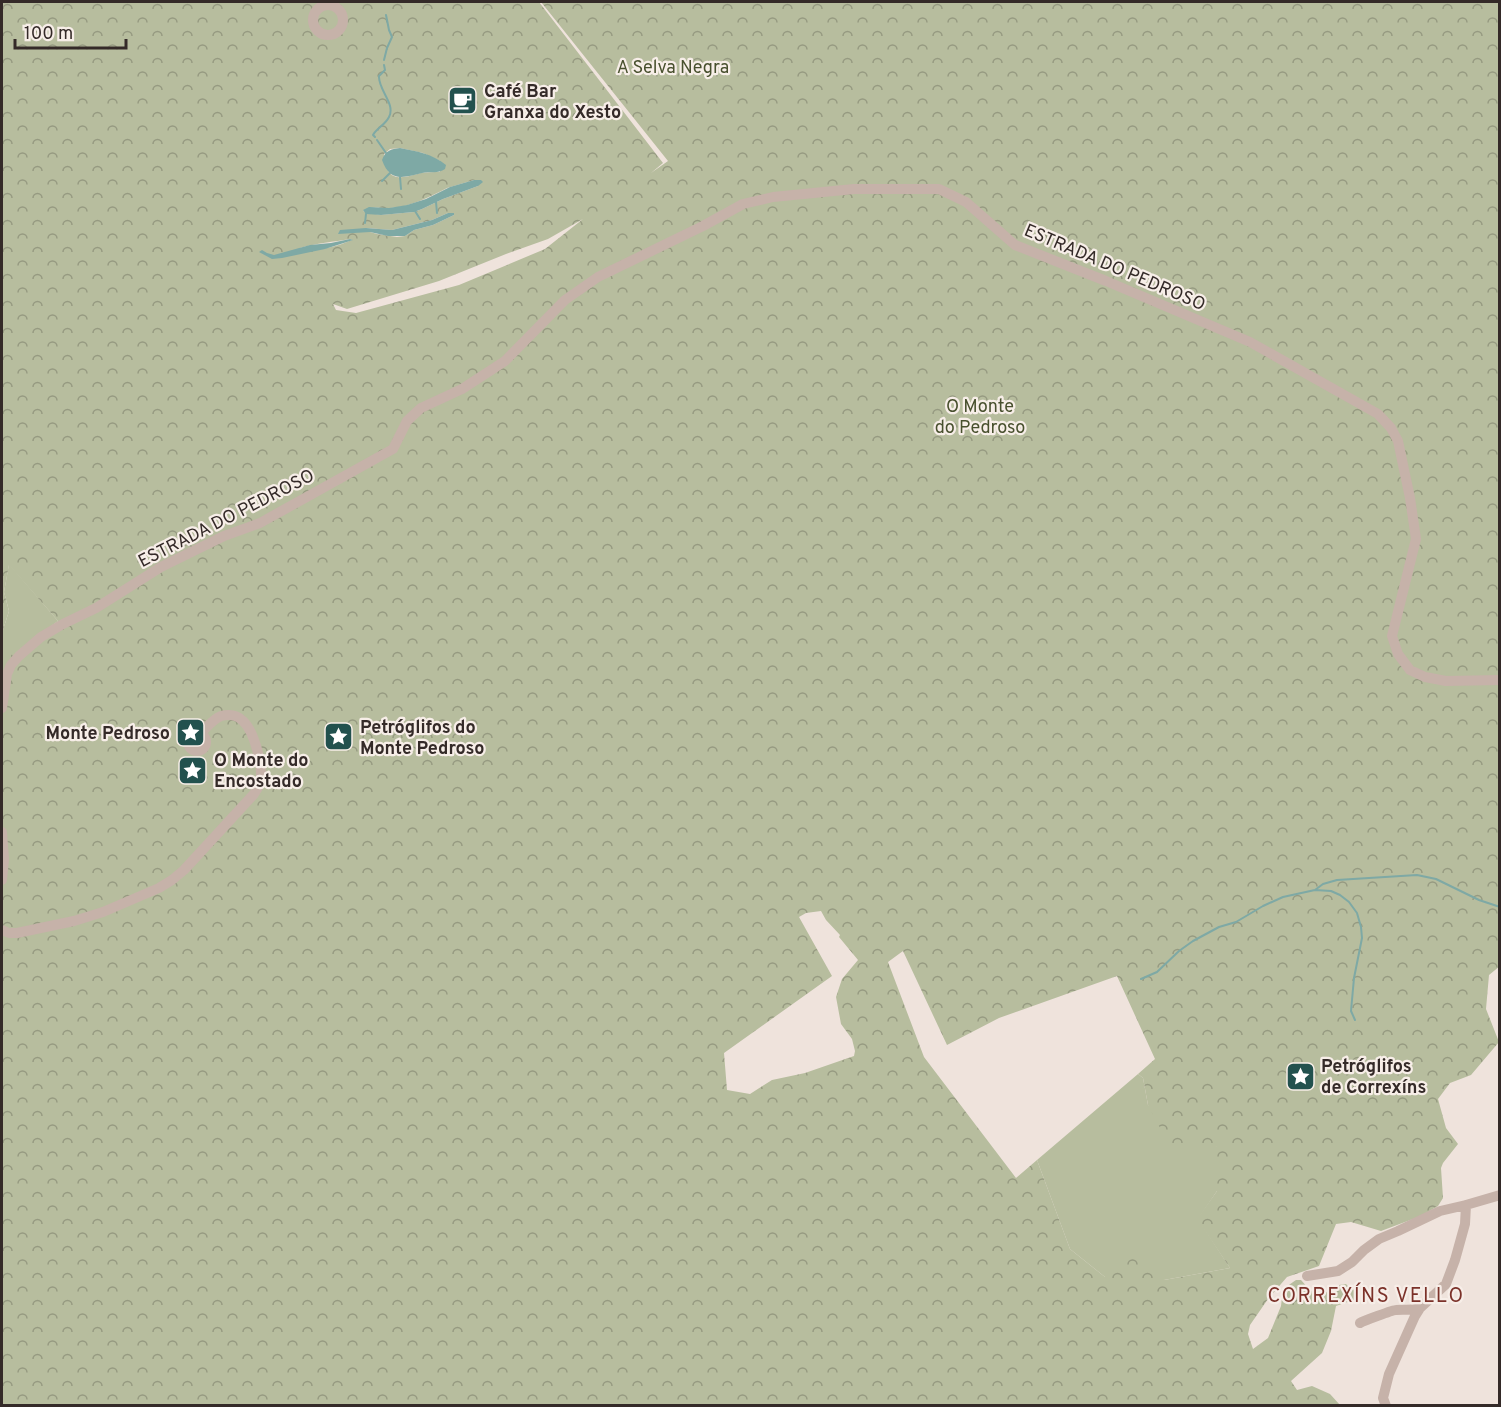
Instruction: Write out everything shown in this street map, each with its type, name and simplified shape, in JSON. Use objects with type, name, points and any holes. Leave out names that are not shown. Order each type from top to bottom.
[{"type":"street","name":"ESTRADA DO PEDROSO","points":[[2,708],[7,674],[11,665],[41,637],[96,608],[161,567],[224,536],[260,523],[393,449],[407,421],[420,408],[462,389],[505,361],[565,300],[598,277],[743,204],[773,197],[854,189],[939,189],[966,202],[1015,245],[1106,280],[1250,342],[1378,414],[1391,428],[1398,441],[1416,539],[1392,636],[1398,654],[1410,670],[1425,677],[1446,681],[1500,680]]},
{"type":"street","points":[[2,930],[17,933],[90,916],[159,888],[184,870],[254,794],[261,780],[261,768],[256,749],[247,725],[241,718],[232,715],[218,718],[200,734]]},
{"type":"street","points":[[2,832],[4,859],[2,880]]},
{"type":"street","points":[[1306,1276],[1338,1271],[1379,1239],[1440,1211],[1500,1195]]},
{"type":"street","points":[[1386,1406],[1383,1398],[1392,1364],[1415,1316],[1420,1308],[1446,1284],[1466,1224],[1466,1205]]},
{"type":"street","points":[[1360,1323],[1395,1310],[1409,1311],[1420,1308]]},
{"type":"green space","points":[[2,2],[539,2],[663,163],[651,173],[668,161],[541,2],[1499,2],[1500,966],[1489,975],[1486,1009],[1499,1042],[1471,1075],[1450,1083],[1438,1099],[1446,1128],[1458,1144],[1441,1168],[1443,1198],[1438,1206],[1421,1216],[1381,1231],[1351,1222],[1336,1224],[1319,1266],[1287,1277],[1250,1325],[1248,1334],[1253,1349],[1268,1338],[1281,1306],[1283,1289],[1296,1280],[1301,1280],[1319,1296],[1339,1285],[1346,1284],[1356,1291],[1359,1295],[1356,1299],[1336,1306],[1331,1331],[1322,1353],[1291,1381],[1297,1390],[1312,1386],[1330,1394],[1340,1405],[2,1405],[2,689],[10,656],[58,621],[9,565],[4,592],[9,611],[2,633]],"holes":[[[400,148],[423,153],[440,161],[440,172],[396,177],[387,168],[384,154],[390,149]],[[474,180],[478,186],[414,212],[380,215],[363,211],[405,206],[447,188]],[[448,213],[454,215],[433,225],[414,230],[405,236],[377,234],[366,228],[392,230],[432,220]],[[583,219],[545,249],[459,285],[356,313],[336,310],[333,304],[347,309],[439,281],[548,239]],[[350,239],[352,240],[326,248],[300,248]],[[821,911],[858,960],[842,979],[836,997],[841,1024],[852,1039],[854,1056],[805,1073],[772,1080],[750,1094],[727,1090],[724,1053],[832,976],[799,917],[806,913]],[[903,951],[947,1045],[999,1018],[1117,976],[1155,1059],[1138,1074],[1143,1078],[1148,1105],[1168,1143],[1217,1147],[1217,1191],[1197,1219],[1230,1268],[1164,1280],[1134,1251],[1105,1277],[1070,1249],[1037,1160],[1016,1178],[924,1057],[888,962]]]},
{"type":"green space","points":[[9,564],[58,621],[11,656],[2,689],[2,633],[9,611],[4,592]]},
{"type":"green space","points":[[1138,1074],[1143,1078],[1148,1105],[1217,1147],[1217,1191],[1198,1219],[1230,1268],[1164,1280],[1105,1277],[1070,1249],[1037,1160]]},
{"type":"water","points":[[400,148],[436,158],[446,165],[445,169],[403,177],[393,175],[382,160],[389,151]]},
{"type":"water","points":[[474,180],[483,182],[414,212],[381,215],[366,214],[363,210],[369,207],[389,208],[407,205],[426,199],[450,187]]},
{"type":"water","points":[[448,213],[454,213],[454,215],[433,225],[414,230],[405,236],[388,236],[370,232],[338,234],[340,230],[366,228],[392,230],[432,220]]},
{"type":"water","points":[[353,240],[325,249],[282,258],[272,259],[259,252],[262,250],[274,255],[310,245]]},
{"type":"waterway","points":[[384,60],[392,37],[386,15]]},
{"type":"waterway","points":[[375,137],[373,135],[391,112],[379,81],[379,76],[385,70],[384,65]]},
{"type":"waterway","points":[[377,140],[386,153]]},
{"type":"waterway","points":[[382,181],[390,173]]},
{"type":"waterway","points":[[400,177],[401,189]]},
{"type":"waterway","points":[[436,202],[437,213]]},
{"type":"waterway","points":[[415,211],[420,219]]},
{"type":"waterway","points":[[365,223],[366,214]]},
{"type":"waterway","points":[[1141,979],[1157,972],[1179,951],[1219,927],[1236,922],[1283,897],[1315,890],[1323,884],[1337,880],[1417,875],[1436,879],[1479,900],[1500,907]]},
{"type":"waterway","points":[[1315,890],[1331,891],[1340,895],[1357,913],[1362,938],[1354,978],[1351,1011],[1355,1020]]},
{"type":"place","name":"Café Bar Granxa do Xesto","points":[[463,101]]},
{"type":"place","name":"Monte Pedroso","points":[[191,733]]},
{"type":"place","name":"Petróglifos do Monte Pedroso","points":[[339,737]]},
{"type":"place","name":"O Monte do Encostado","points":[[193,770]]},
{"type":"place","name":"Petróglifos de Correxíns","points":[[1300,1076]]},
{"type":"district","name":"CORREXÍNS VELLO","points":[[1366,1295]]},
{"type":"park label","name":"A Selva Negra","points":[[673,67]]},
{"type":"park label","name":"O Monte do Pedroso","points":[[980,416]]}]
